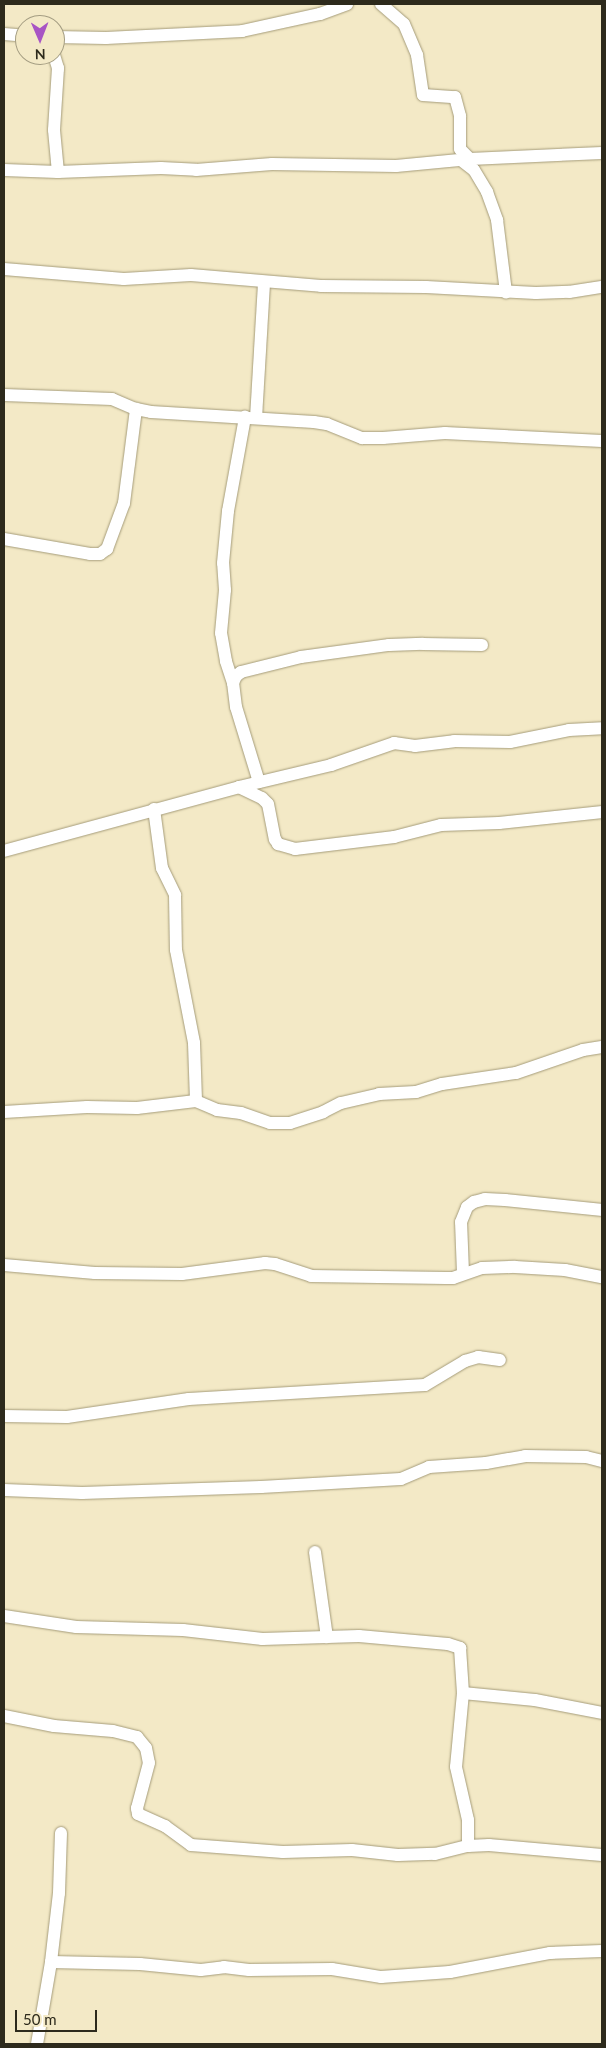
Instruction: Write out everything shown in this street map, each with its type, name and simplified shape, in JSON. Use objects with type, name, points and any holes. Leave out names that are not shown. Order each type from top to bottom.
[{"type":"street","points":[[65,36],[106,38],[242,31],[320,14],[347,4]]},
{"type":"street","points":[[381,4],[404,24],[417,55],[422,95],[455,98],[460,116],[461,157],[474,170],[487,192],[497,220],[506,292]]},
{"type":"street","points":[[57,65],[54,130],[58,172]]},
{"type":"street","points":[[4,170],[58,172],[161,168],[196,170],[272,164],[396,166],[461,157],[602,153]]},
{"type":"street","points":[[4,270],[124,279],[191,275],[264,282],[506,292],[569,292],[602,287]]},
{"type":"street","points":[[259,782],[236,707],[237,678],[228,666],[221,633],[225,590],[224,537],[250,418],[264,282]]},
{"type":"street","points":[[4,395],[112,399],[136,409],[193,416],[327,424],[362,438],[445,433],[602,441]]},
{"type":"street","points":[[4,539],[90,554],[100,554],[107,549],[124,503],[127,464],[136,409]]},
{"type":"street","points":[[237,678],[300,657],[341,651],[423,644],[482,645]]},
{"type":"street","points":[[4,851],[154,809],[331,765],[394,743],[415,746],[454,740],[510,742],[569,730],[602,728]]},
{"type":"street","points":[[239,787],[262,798],[268,804],[275,839],[278,844],[295,849],[394,837],[441,825],[499,822],[602,812]]},
{"type":"street","points":[[154,809],[162,868],[175,895],[176,950],[194,1043],[196,1101]]},
{"type":"street","points":[[4,1112],[87,1107],[137,1108],[196,1101],[216,1110],[241,1113],[270,1123],[290,1123],[323,1112],[341,1103],[379,1094],[416,1092],[442,1084],[516,1073],[583,1050],[602,1047]]},
{"type":"street","points":[[463,1273],[462,1215],[474,1202],[485,1199],[505,1200],[602,1210]]},
{"type":"street","points":[[4,1265],[95,1274],[182,1274],[265,1263],[275,1264],[311,1276],[453,1278],[482,1268],[515,1266],[565,1270],[602,1277]]},
{"type":"street","points":[[4,1416],[67,1417],[189,1399],[425,1385],[465,1361],[478,1357],[500,1360]]},
{"type":"street","points":[[4,1490],[82,1493],[261,1487],[401,1479],[430,1467],[486,1463],[525,1456],[586,1457],[602,1461]]},
{"type":"street","points":[[315,1552],[327,1637]]},
{"type":"street","points":[[4,1616],[76,1627],[183,1630],[262,1640],[359,1636],[448,1644],[460,1648],[463,1693],[456,1767],[468,1820],[468,1846]]},
{"type":"street","points":[[463,1693],[535,1700],[602,1713]]},
{"type":"street","points":[[4,1716],[54,1726],[113,1731],[137,1738],[146,1748],[148,1763],[137,1808],[138,1814],[165,1826],[191,1845],[283,1852],[352,1850],[398,1855],[435,1854],[468,1846],[489,1846],[602,1855]]},
{"type":"street","points":[[37,2044],[51,1962],[59,1893],[62,1833]]},
{"type":"street","points":[[51,1962],[112,1962],[201,1970],[224,1966],[249,1970],[332,1969],[381,1977],[450,1972],[550,1953],[602,1951]]}]
